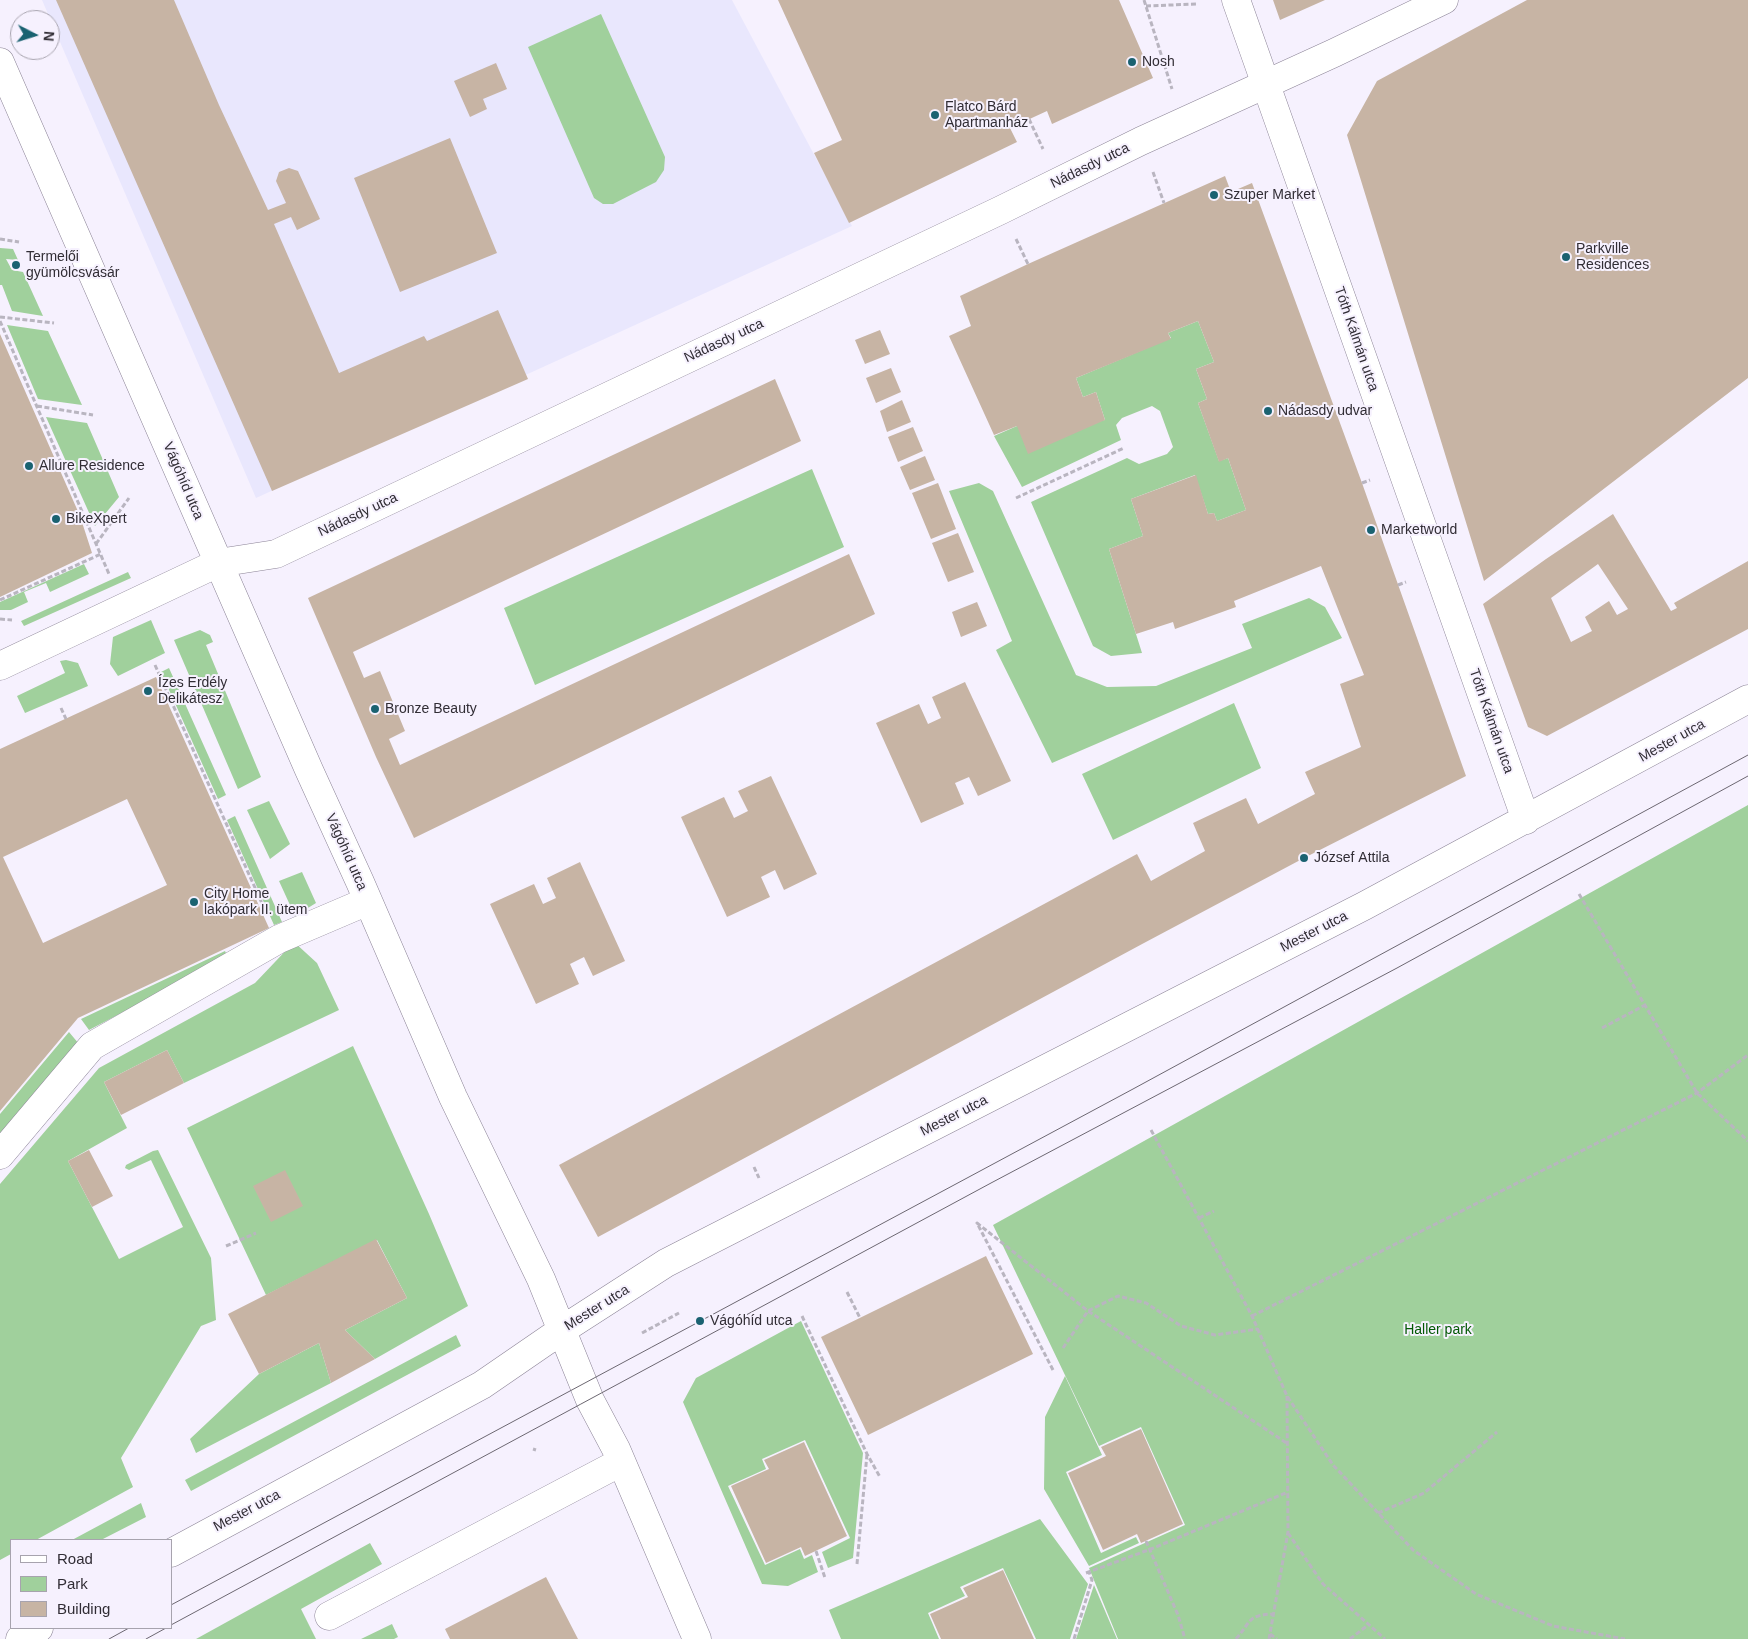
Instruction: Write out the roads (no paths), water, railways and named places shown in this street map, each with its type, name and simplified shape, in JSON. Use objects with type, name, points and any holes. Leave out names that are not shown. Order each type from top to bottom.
[{"type":"street","name":"Tóth Kálmán utca","points":[[1236,0],[1526,820]]},
{"type":"street","name":"Nádasdy utca","points":[[0,666],[218,563],[276,554],[1001,210],[1141,141],[1444,0]]},
{"type":"street","name":"Vágóhíd utca","points":[[0,62],[453,1097],[541,1279],[590,1400],[621,1462],[697,1639]]},
{"type":"street","name":"Mester utca","points":[[172,1552],[482,1385],[562,1330],[666,1263],[1326,926],[1748,699]]},
{"type":"street","points":[[0,1155],[92,1046],[279,940],[368,901]]},
{"type":"street","points":[[329,1616],[621,1462]]},
{"type":"street","points":[[20,1639],[37,1629]]},
{"type":"tram line","points":[[172,1604],[1133,1089],[1748,755]]},
{"type":"tram line","points":[[172,1624],[991,1183],[1397,968],[1748,776]]},
{"type":"tram line","points":[[109,1639],[127,1629]]},
{"type":"tram line","points":[[146,1639],[164,1629]]},
{"type":"place","name":"Nosh","points":[[1132,62]]},
{"type":"place","name":"Flatco Bárd Apartmanház","points":[[935,115]]},
{"type":"place","name":"Szuper Market","points":[[1214,195]]},
{"type":"place","name":"Parkville Residences","points":[[1566,257]]},
{"type":"place","name":"Termelői gyümölcsvásár","points":[[16,265]]},
{"type":"place","name":"Nádasdy udvar","points":[[1268,411]]},
{"type":"place","name":"Allure Residence","points":[[29,466]]},
{"type":"place","name":"BikeXpert","points":[[56,519]]},
{"type":"place","name":"Marketworld","points":[[1371,530]]},
{"type":"place","name":"Ízes Erdély Delikátesz","points":[[148,691]]},
{"type":"place","name":"Bronze Beauty","points":[[375,709]]},
{"type":"place","name":"József Attila","points":[[1304,858]]},
{"type":"place","name":"City Home lakópark II. ütem","points":[[194,902]]},
{"type":"place","name":"Vágóhíd utca","points":[[700,1321]]},
{"type":"park label","name":"Haller park","points":[[1438,1330]]}]
